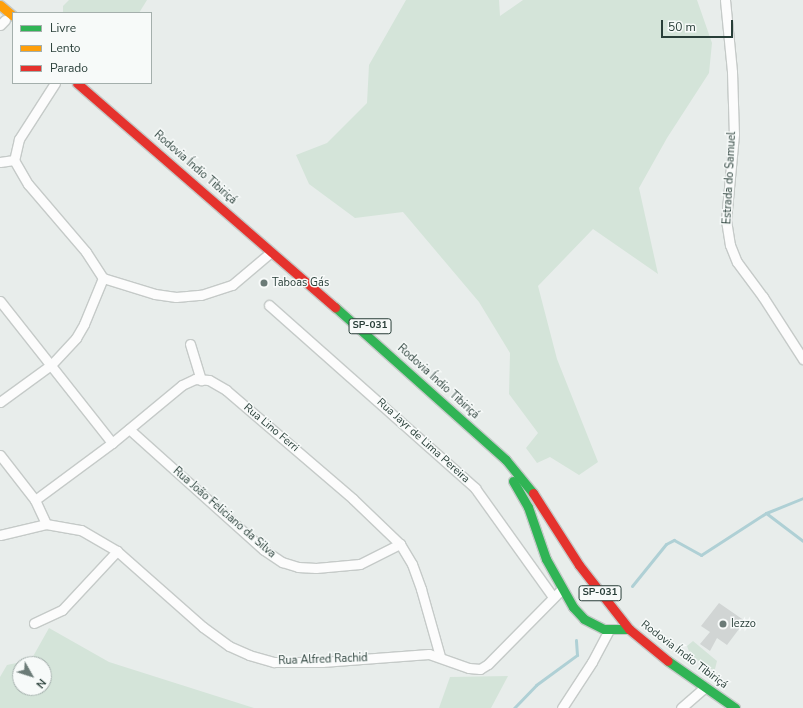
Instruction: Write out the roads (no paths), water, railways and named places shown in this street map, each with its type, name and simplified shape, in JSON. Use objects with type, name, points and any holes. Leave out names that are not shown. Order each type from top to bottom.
[{"type":"highway","points":[[0,5],[4,19],[12,26]]},
{"type":"highway","name":"Rodovia Índio Tibiriçá","points":[[78,84],[207,194],[271,252],[393,357],[495,450],[540,502],[579,565],[629,629],[735,708]]},
{"type":"highway","points":[[91,84],[130,116]]},
{"type":"highway","name":"Rodovia Índio Tibiriçá","points":[[284,249],[499,442],[528,474],[577,543]]},
{"type":"highway","points":[[495,450],[528,507],[546,559],[562,589],[584,619],[609,630],[629,629]]},
{"type":"highway","name":"Rodovia Índio Tibiriçá","points":[[647,631],[666,649],[745,705]]},
{"type":"street","name":"Estrada do Samuel","points":[[725,0],[732,72],[734,134],[726,220],[730,244],[737,262],[764,297],[803,359]]},
{"type":"street","points":[[54,84],[19,139],[14,160],[28,184],[86,252],[103,278],[155,294],[176,298],[201,295],[232,285],[271,252]]},
{"type":"street","points":[[0,162],[14,160]]},
{"type":"street","points":[[0,402],[50,365],[76,338],[84,324],[103,278]]},
{"type":"street","points":[[0,301],[112,443]]},
{"type":"street","name":"Rua Jayr de Lima Pereira","points":[[269,306],[475,488],[553,597]]},
{"type":"street","points":[[35,500],[112,443],[182,385],[195,379],[200,380],[190,344]]},
{"type":"street","name":"Rua Lino Ferri","points":[[200,380],[209,380],[226,390],[359,503],[400,544],[412,564],[421,589],[440,656]]},
{"type":"street","name":"Rua João Feliciano da Silva","points":[[129,429],[264,550],[282,562],[298,567],[316,568],[360,564],[400,544]]},
{"type":"street","points":[[0,454],[35,500],[46,524],[0,535]]},
{"type":"street","name":"Rua Alfred Rachid","points":[[46,524],[81,530],[117,551],[203,627],[230,646],[249,655],[274,662],[322,662],[412,655],[440,656],[469,668],[480,669],[488,664],[562,589]]},
{"type":"street","points":[[34,623],[62,610],[117,551]]},
{"type":"street","points":[[562,708],[592,662],[609,630]]},
{"type":"street","points":[[681,708],[705,687]]},
{"type":"waterway","points":[[632,586],[666,544],[674,540],[701,555],[766,513],[803,498]]},
{"type":"waterway","points":[[766,513],[803,541]]},
{"type":"waterway","points":[[514,708],[536,685],[577,655],[576,640]]},
{"type":"place","name":"Taboas Gás","points":[[264,283]]},
{"type":"place","name":"Iezzo","points":[[723,624]]}]
